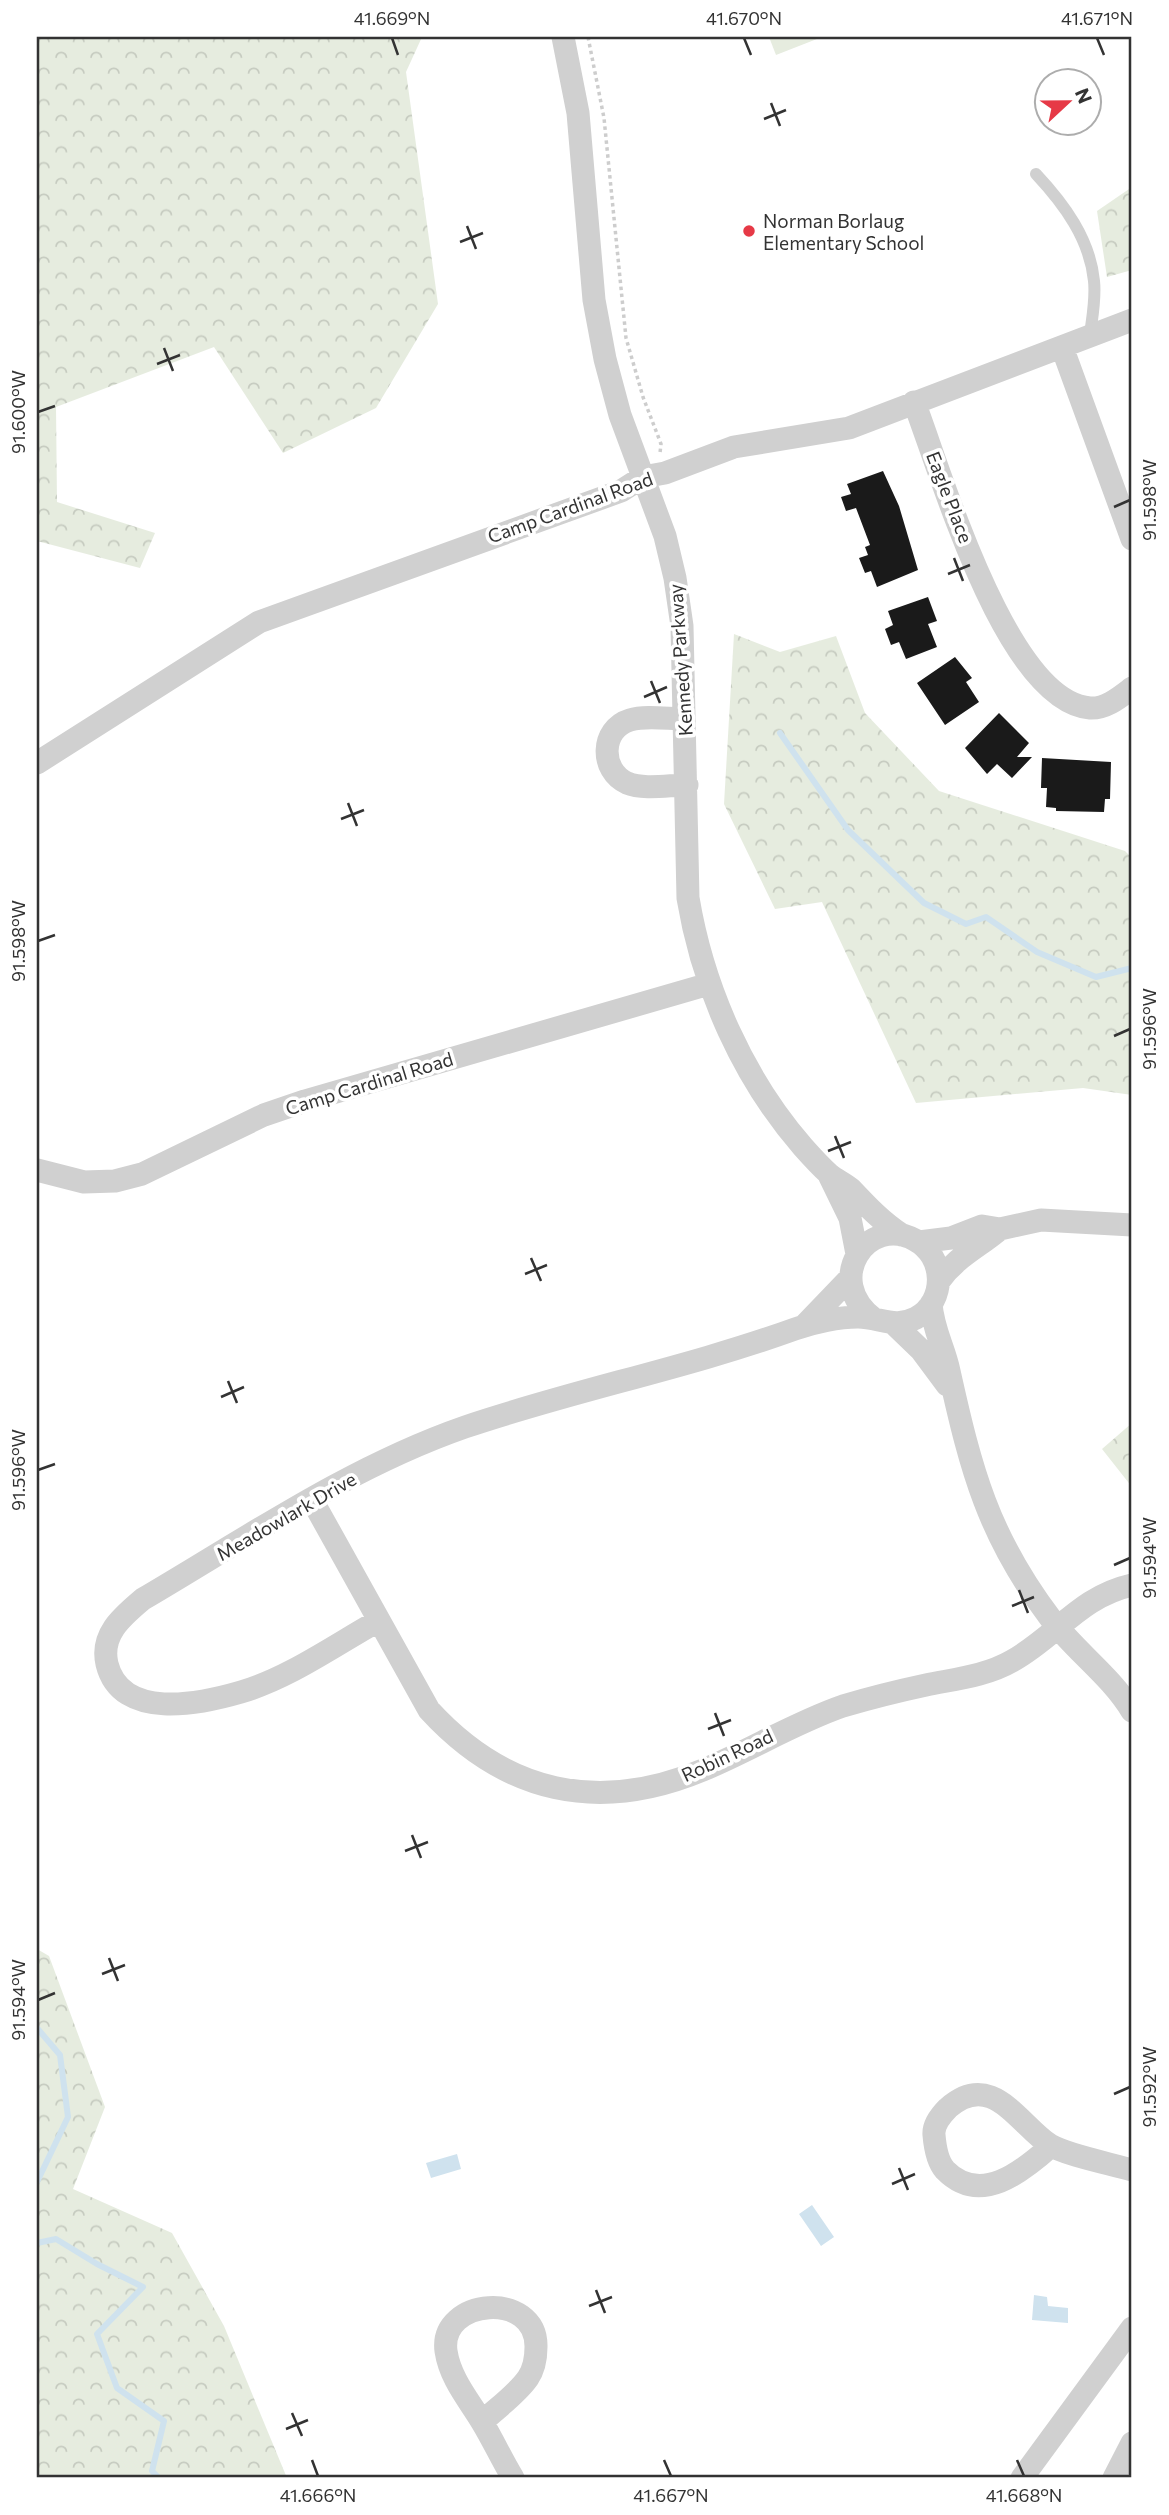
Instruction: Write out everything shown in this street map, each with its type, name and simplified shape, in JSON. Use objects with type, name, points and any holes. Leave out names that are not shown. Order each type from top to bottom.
[{"type":"street","name":"Kennedy Parkway","points":[[563,37],[584,164],[594,300],[620,415],[636,453],[654,475],[682,626],[688,898],[709,984],[747,1065],[774,1110],[829,1174],[850,1218],[857,1254]]},
{"type":"street","name":"Camp Cardinal Road","points":[[37,763],[259,622],[621,491],[654,475],[734,447],[849,428],[1132,320]]},
{"type":"street","points":[[1062,348],[1132,539]]},
{"type":"street","name":"Eagle Place","points":[[914,402],[992,607],[1013,645],[1041,681],[1069,702],[1091,708],[1110,704],[1132,688]]},
{"type":"street","points":[[684,719],[629,720],[617,727],[606,747],[607,761],[614,773],[627,783],[687,785]]},
{"type":"street","name":"Camp Cardinal Road","points":[[37,1170],[84,1182],[115,1181],[142,1174],[264,1115],[305,1101],[709,984]]},
{"type":"street","name":"Kennedy Parkway","points":[[829,1174],[848,1186],[870,1210],[910,1239]]},
{"type":"street","points":[[951,1390],[920,1350],[855,1299],[850,1277],[857,1254],[868,1243],[882,1236],[910,1239],[951,1238],[982,1226],[1000,1228],[1041,1220],[1132,1225]]},
{"type":"street","points":[[1000,1228],[983,1243],[957,1258],[939,1281],[931,1304],[933,1329],[949,1370],[951,1390],[970,1465],[985,1506],[1007,1552],[1057,1626],[1121,1693],[1132,1711]]},
{"type":"street","points":[[910,1239],[935,1259],[939,1281]]},
{"type":"street","name":"Meadowlark Drive","points":[[804,1326],[850,1277]]},
{"type":"street","points":[[884,1321],[915,1319],[931,1304]]},
{"type":"street","name":"Meadowlark Drive","points":[[378,1621],[292,1669],[242,1692],[157,1705],[134,1700],[117,1684],[107,1664],[107,1640],[119,1619],[143,1600],[364,1471],[466,1427],[733,1352],[804,1326],[841,1318],[884,1321]]},
{"type":"street","name":"Robin Road","points":[[312,1500],[429,1710],[456,1740],[492,1765],[523,1779],[564,1790],[603,1794],[649,1788],[703,1770],[804,1720],[863,1700],[982,1674],[1013,1661],[1085,1603],[1132,1585]]},
{"type":"street","points":[[1051,2146],[997,2184],[973,2186],[957,2181],[943,2168],[935,2148],[933,2129],[943,2112],[958,2099],[978,2095],[996,2099],[1012,2109],[1051,2146],[1132,2170]]},
{"type":"street","points":[[482,2422],[529,2377],[536,2358],[536,2340],[529,2323],[513,2311],[496,2306],[478,2308],[461,2317],[450,2331],[445,2347],[449,2367],[513,2478]]},
{"type":"street","points":[[1022,2478],[1132,2328]]},
{"type":"street","points":[[1114,2478],[1132,2443]]},
{"type":"lane","points":[[1036,174],[1059,198],[1085,244],[1094,282],[1090,335]]},
{"type":"path","points":[[588,37],[604,118],[626,338],[643,397],[661,444],[660,458],[654,475]]},
{"type":"green space","points":[[37,37],[422,37],[406,72],[438,304],[376,408],[283,453],[214,347],[56,407],[57,502],[155,533],[140,568],[37,541]]},
{"type":"green space","points":[[769,37],[822,37],[776,55]]},
{"type":"green space","points":[[1132,187],[1132,270],[1107,277],[1097,211]]},
{"type":"green space","points":[[734,634],[780,652],[836,636],[865,713],[939,791],[1125,851],[1132,858],[1132,1095],[1083,1088],[916,1103],[822,902],[775,909],[724,804]]},
{"type":"green space","points":[[1132,1423],[1132,1487],[1102,1449]]},
{"type":"green space","points":[[37,1949],[49,1956],[105,2107],[73,2189],[172,2233],[224,2326],[287,2478],[37,2478]]},
{"type":"water","points":[[457,2154],[461,2169],[431,2178],[426,2163]]},
{"type":"water","points":[[812,2205],[834,2237],[821,2246],[799,2214]]},
{"type":"water","points":[[1034,2295],[1047,2297],[1048,2306],[1068,2308],[1068,2323],[1032,2320]]},
{"type":"building","points":[[883,471],[899,506],[918,570],[877,587],[871,571],[865,573],[859,558],[868,555],[865,547],[870,545],[856,508],[846,511],[841,497],[851,494],[847,484]]},
{"type":"building","points":[[928,597],[937,621],[928,624],[937,647],[906,659],[899,642],[891,645],[885,629],[893,625],[888,611]]},
{"type":"building","points":[[955,657],[972,678],[966,682],[979,702],[945,725],[917,683]]},
{"type":"building","points":[[999,713],[1029,743],[1017,757],[1032,757],[1012,778],[997,764],[987,774],[965,748]]},
{"type":"building","points":[[1042,758],[1111,762],[1110,799],[1105,799],[1104,812],[1056,811],[1056,808],[1046,807],[1047,788],[1041,788]]},
{"type":"waterway","points":[[780,733],[848,830],[924,903],[966,924],[986,917],[1037,952],[1096,977],[1132,968]]},
{"type":"waterway","points":[[37,2028],[60,2055],[68,2117],[37,2182]]},
{"type":"waterway","points":[[37,2243],[56,2239],[143,2287],[97,2334],[117,2388],[164,2421],[152,2471],[159,2478]]},
{"type":"place","name":"Norman Borlaug Elementary School","points":[[749,231]]}]
